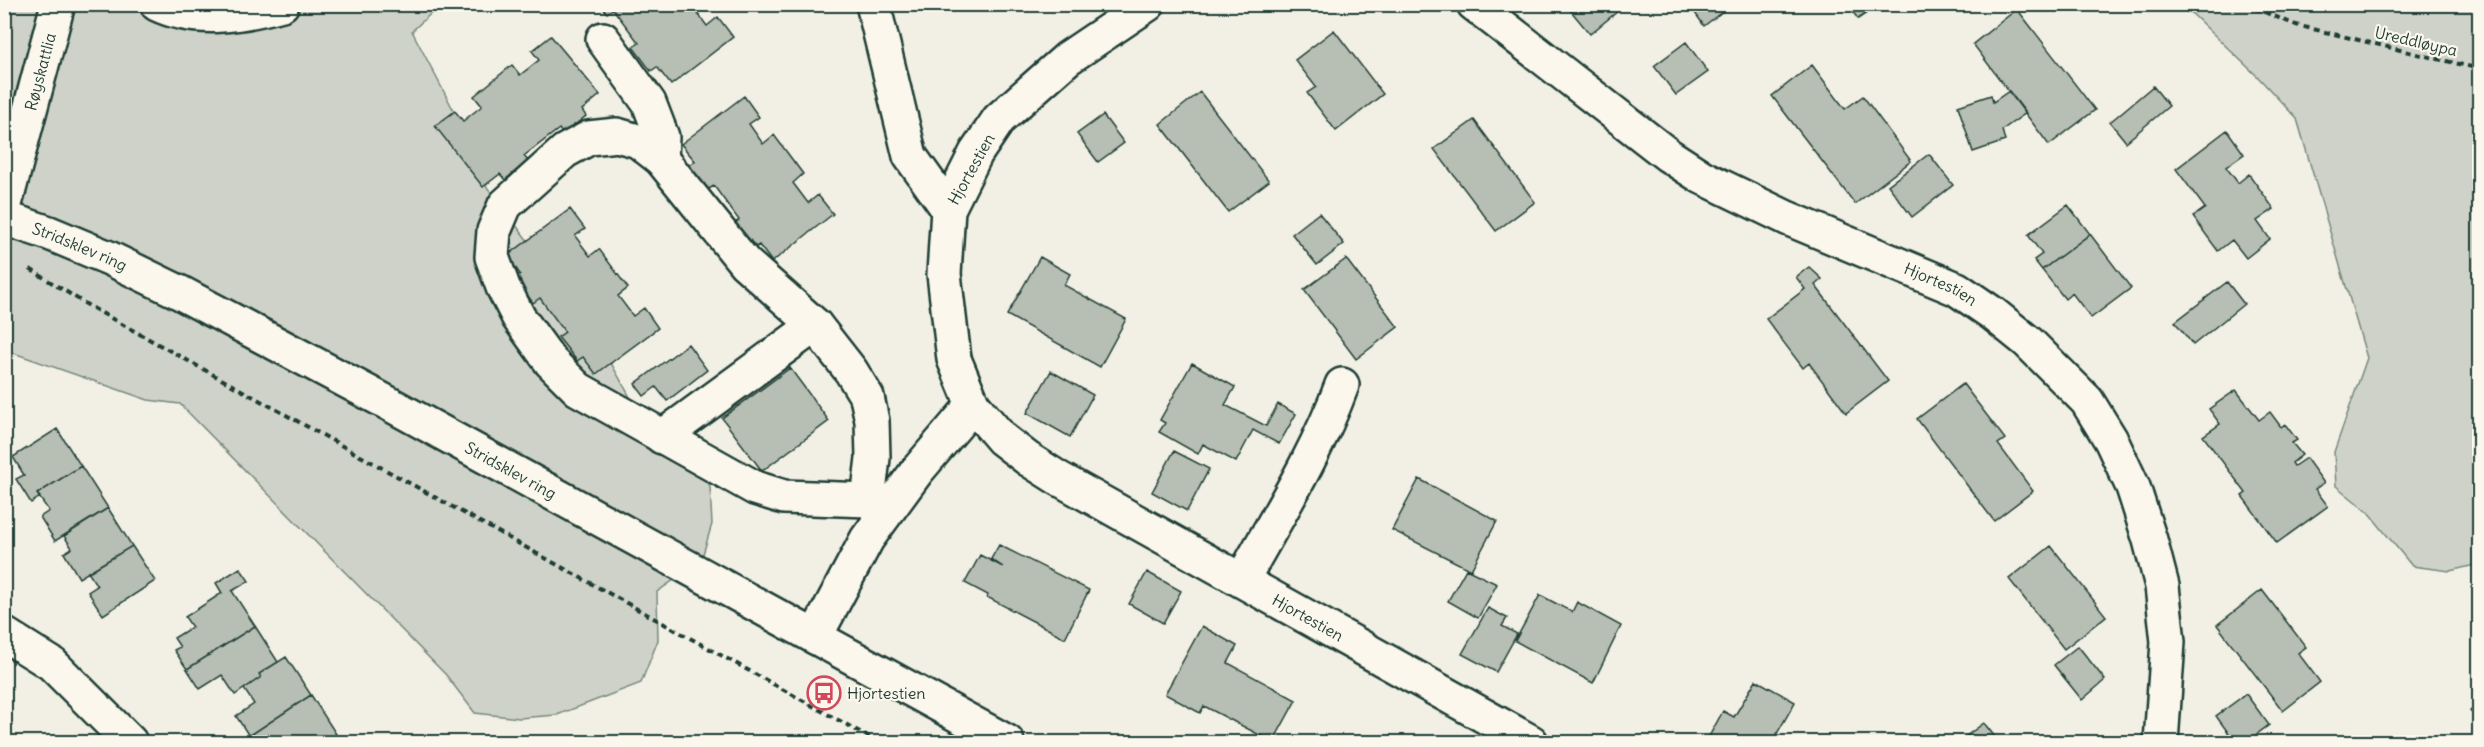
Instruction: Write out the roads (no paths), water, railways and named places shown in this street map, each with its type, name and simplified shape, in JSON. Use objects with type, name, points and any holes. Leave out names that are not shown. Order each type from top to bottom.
[{"type":"street","name":"Røyskattlia","points":[[4,208],[58,4]]},
{"type":"street","points":[[157,4],[171,11],[204,16],[240,15],[282,4]]},
{"type":"street","points":[[873,4],[910,156],[948,209]]},
{"type":"street","name":"Hjortestien","points":[[1148,4],[1068,58],[999,119],[976,153],[948,209],[944,274],[954,359],[973,405],[1002,439],[1028,459],[1531,742]]},
{"type":"street","name":"Hjortestien","points":[[1474,4],[1584,91],[1694,171],[1787,218],[1957,289],[2028,342],[2080,394],[2111,440],[2133,487],[2151,540],[2162,586],[2168,642],[2161,742]]},
{"type":"street","points":[[603,39],[649,103],[662,137],[661,159]]},
{"type":"street","points":[[815,637],[867,539],[877,506],[872,421],[867,397],[851,371],[815,325],[746,262],[703,213],[661,159],[638,141],[617,135],[589,138],[564,151],[505,205],[494,231],[492,257],[503,287],[519,318],[551,362],[578,388],[755,488],[784,497],[877,506],[917,471],[973,405]]},
{"type":"street","name":"Stridsklev ring","points":[[4,218],[49,233],[109,258],[179,291],[1007,742]]},
{"type":"street","points":[[662,437],[815,325]]},
{"type":"street","points":[[1242,580],[1301,473],[1333,409],[1342,385]]},
{"type":"street","points":[[4,634],[52,664],[130,742]]},
{"type":"place","name":"Hjortestien","points":[[824,693]]}]
